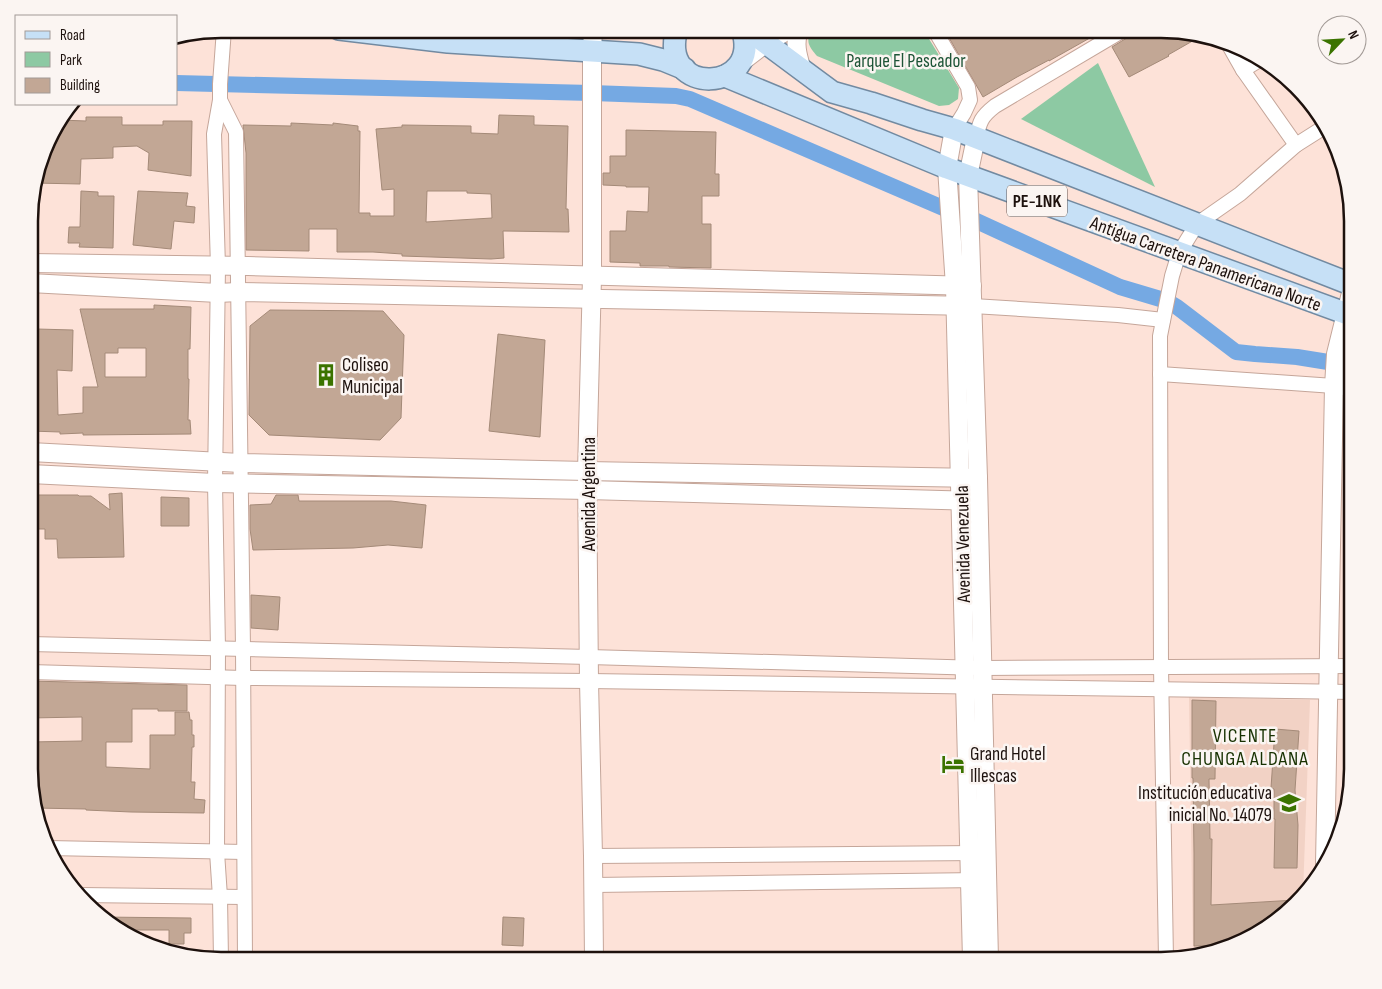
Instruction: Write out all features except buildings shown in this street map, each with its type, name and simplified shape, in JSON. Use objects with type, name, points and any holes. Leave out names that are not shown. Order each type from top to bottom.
[{"type":"main road","name":"PE-1NK","points":[[414,38],[448,42],[639,54],[663,60],[704,80],[715,80],[733,70]]},
{"type":"main road","points":[[674,38],[674,50],[684,70]]},
{"type":"main road","points":[[733,70],[744,52],[744,38]]},
{"type":"main road","name":"Antigua Carretera Panamericana Norte","points":[[760,38],[832,92],[954,129],[1344,281]]},
{"type":"main road","name":"Antigua Carretera Panamericana Norte","points":[[733,70],[947,168],[1344,312]]},
{"type":"street","points":[[220,952],[220,897],[217,852],[218,649],[215,483],[218,267],[214,134],[220,100],[223,38]]},
{"type":"street","name":"Avenida Argentina","points":[[593,38],[592,277],[587,471],[594,952]]},
{"type":"street","points":[[733,70],[775,38]]},
{"type":"street","points":[[798,38],[797,49],[802,70]]},
{"type":"street","points":[[939,38],[968,87],[970,100],[954,129]]},
{"type":"street","points":[[976,138],[979,124],[984,114],[1110,38]]},
{"type":"street","points":[[1232,51],[1243,70],[1296,146]]},
{"type":"street","points":[[1243,70],[1255,63]]},
{"type":"street","points":[[220,100],[236,132],[245,952]]},
{"type":"street","name":"Avenida Venezuela","points":[[954,129],[947,168],[963,286],[979,880],[988,952]]},
{"type":"street","points":[[1166,952],[1161,690],[1160,336],[1163,320],[1179,253],[1198,224],[1240,194],[1296,146],[1320,130]]},
{"type":"street","name":"Avenida Venezuela","points":[[963,286],[968,176],[976,138]]},
{"type":"street","points":[[38,263],[238,266],[963,286]]},
{"type":"street","points":[[38,283],[218,293],[964,306],[1163,320]]},
{"type":"street","points":[[1325,851],[1334,386],[1336,354],[1344,329]]},
{"type":"street","points":[[1160,374],[1344,388]]},
{"type":"street","points":[[38,452],[240,463],[969,478]]},
{"type":"street","points":[[38,474],[215,483],[588,490],[969,501]]},
{"type":"street","points":[[38,644],[973,668],[1344,666]]},
{"type":"street","points":[[38,672],[218,678],[589,681],[1344,692]]},
{"type":"street","points":[[55,848],[244,852]]},
{"type":"street","points":[[593,856],[978,853]]},
{"type":"street","points":[[594,885],[979,880]]},
{"type":"street","name":"Avenida Venezuela","points":[[973,952],[979,880]]},
{"type":"street","points":[[88,895],[244,897]]},
{"type":"shaded area","points":[[1189,697],[1310,700],[1303,884],[1273,914],[1243,933],[1220,942],[1193,949]]},
{"type":"green space","name":"Parque El Pescador","points":[[809,38],[928,38],[959,88],[958,99],[949,105],[939,106],[817,56],[808,41]]},
{"type":"green space","points":[[1098,63],[1155,187],[1021,119]]},
{"type":"waterway","points":[[178,83],[592,93],[676,96],[690,99],[970,218],[1120,287],[1167,301],[1236,352],[1297,357],[1344,365]]},
{"type":"place","name":"Coliseo Municipal","points":[[326,375]]},
{"type":"place","name":"Grand Hotel Illescas","points":[[953,764]]},
{"type":"place","name":"Institución educativa inicial No. 14079","points":[[1289,803]]},
{"type":"district","name":"VICENTE CHUNGA ALDANA","points":[[1245,746]]}]
